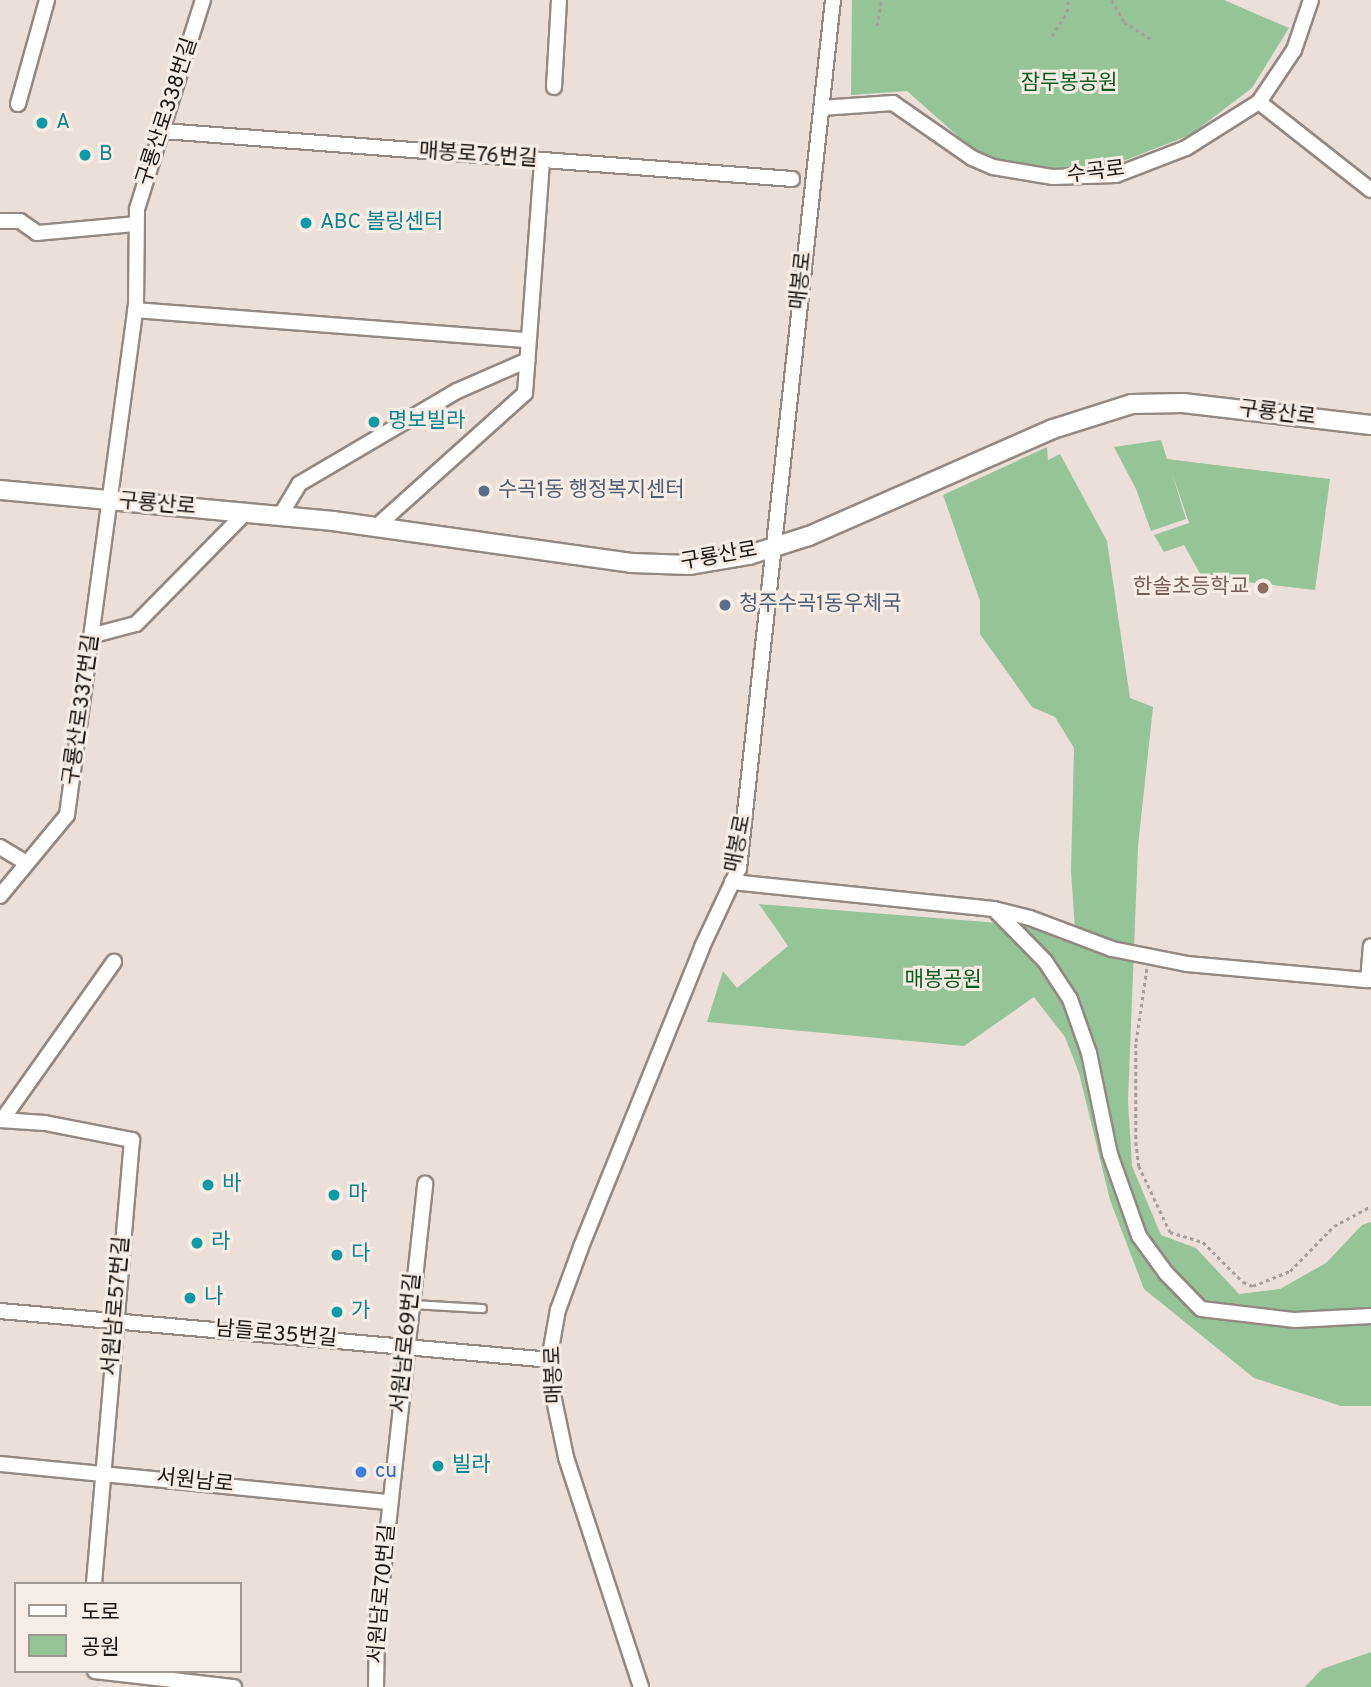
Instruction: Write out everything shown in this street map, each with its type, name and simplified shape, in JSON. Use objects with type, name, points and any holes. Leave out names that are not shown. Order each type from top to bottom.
[{"type":"street","points":[[18,104],[47,0]]},
{"type":"street","name":"구룡산로338번길","points":[[109,501],[135,310],[137,209],[203,0]]},
{"type":"street","points":[[554,87],[559,0]]},
{"type":"street","name":"매봉로","points":[[641,1687],[566,1457],[551,1385],[551,1360],[558,1310],[581,1247],[732,882],[744,830],[833,0]]},
{"type":"street","name":"수곡로","points":[[821,108],[893,103],[972,158],[993,167],[1084,178],[1116,175],[1186,148],[1259,102],[1294,50],[1311,0]]},
{"type":"street","points":[[1259,102],[1371,190]]},
{"type":"street","name":"매봉로76번길","points":[[163,131],[792,179]]},
{"type":"street","points":[[377,526],[525,393],[542,161]]},
{"type":"street","points":[[0,221],[20,221],[37,233],[136,224]]},
{"type":"street","points":[[135,310],[528,340]]},
{"type":"street","points":[[280,516],[299,484],[457,391],[528,360]]},
{"type":"street","name":"구룡산로","points":[[0,490],[377,526],[668,565],[716,562],[775,546],[871,512],[1054,429],[1132,404],[1183,402],[1371,425]]},
{"type":"street","name":"구룡산로337번길","points":[[0,896],[66,815],[94,635],[109,501]]},
{"type":"street","points":[[94,635],[136,624],[245,513]]},
{"type":"street","points":[[0,847],[25,862]]},
{"type":"street","points":[[732,882],[994,909],[1148,959],[1368,980],[1371,946]]},
{"type":"street","points":[[994,909],[1045,961],[1070,999],[1089,1053],[1110,1154],[1135,1224],[1167,1273],[1201,1309],[1295,1320],[1371,1316]]},
{"type":"street","points":[[1,1120],[114,962]]},
{"type":"street","name":"서원남로57번길","points":[[1,1120],[45,1123],[132,1140],[94,1582]]},
{"type":"street","name":"서원남로69번길","points":[[390,1502],[425,1184]]},
{"type":"street","name":"남들로35번길","points":[[0,1311],[551,1360]]},
{"type":"street","name":"서원남로","points":[[0,1464],[104,1472],[390,1502]]},
{"type":"street","name":"서원남로70번길","points":[[376,1687],[390,1502]]},
{"type":"street","points":[[112,1673],[234,1687]]},
{"type":"lane","points":[[411,1304],[482,1308]]},
{"type":"path","points":[[877,26],[881,0]]},
{"type":"path","points":[[1052,36],[1067,12],[1068,0]]},
{"type":"path","points":[[1112,0],[1124,22],[1153,40]]},
{"type":"path","points":[[1148,959],[1136,1044],[1136,1142],[1139,1166],[1170,1232],[1203,1242],[1243,1282],[1253,1286],[1290,1272],[1334,1227],[1371,1206]]},
{"type":"green space","name":"잠두봉공원","points":[[852,0],[1224,0],[1289,28],[1252,88],[1190,135],[1110,166],[1054,171],[992,159],[969,146],[907,91],[851,95]]},
{"type":"green space","points":[[1161,440],[1167,459],[1330,479],[1315,590],[1202,577],[1184,545],[1164,552],[1154,535],[1189,523],[1172,473],[1186,519],[1151,531],[1136,489],[1114,447]]},
{"type":"green space","name":"매봉공원","points":[[1047,447],[1048,460],[1060,454],[1107,541],[1130,698],[1153,707],[1138,846],[1128,1101],[1132,1166],[1161,1235],[1196,1248],[1239,1294],[1280,1289],[1326,1263],[1362,1225],[1371,1222],[1371,1406],[1341,1406],[1254,1378],[1144,1289],[1110,1200],[1079,1073],[1065,1037],[1034,997],[964,1046],[707,1022],[723,971],[737,988],[788,946],[759,904],[1075,929],[1071,871],[1074,748],[1055,717],[1032,707],[980,634],[980,601],[943,495]]},
{"type":"green space","points":[[1371,1652],[1371,1687],[1305,1687],[1322,1669]]},
{"type":"place","name":"A","points":[[42,123]]},
{"type":"place","name":"B","points":[[85,155]]},
{"type":"place","name":"ABC 볼링센터","points":[[306,223]]},
{"type":"place","name":"명보빌라","points":[[374,422]]},
{"type":"place","name":"수곡1동 행정복지센터","points":[[484,491]]},
{"type":"place","name":"한솔초등학교","points":[[1263,588]]},
{"type":"place","name":"청주수곡1동우체국","points":[[725,605]]},
{"type":"place","name":"바","points":[[208,1185]]},
{"type":"place","name":"마","points":[[334,1195]]},
{"type":"place","name":"라","points":[[197,1243]]},
{"type":"place","name":"다","points":[[337,1255]]},
{"type":"place","name":"나","points":[[190,1298]]},
{"type":"place","name":"가","points":[[337,1312]]},
{"type":"place","name":"빌라","points":[[438,1466]]},
{"type":"place","name":"cu","points":[[361,1472]]}]
